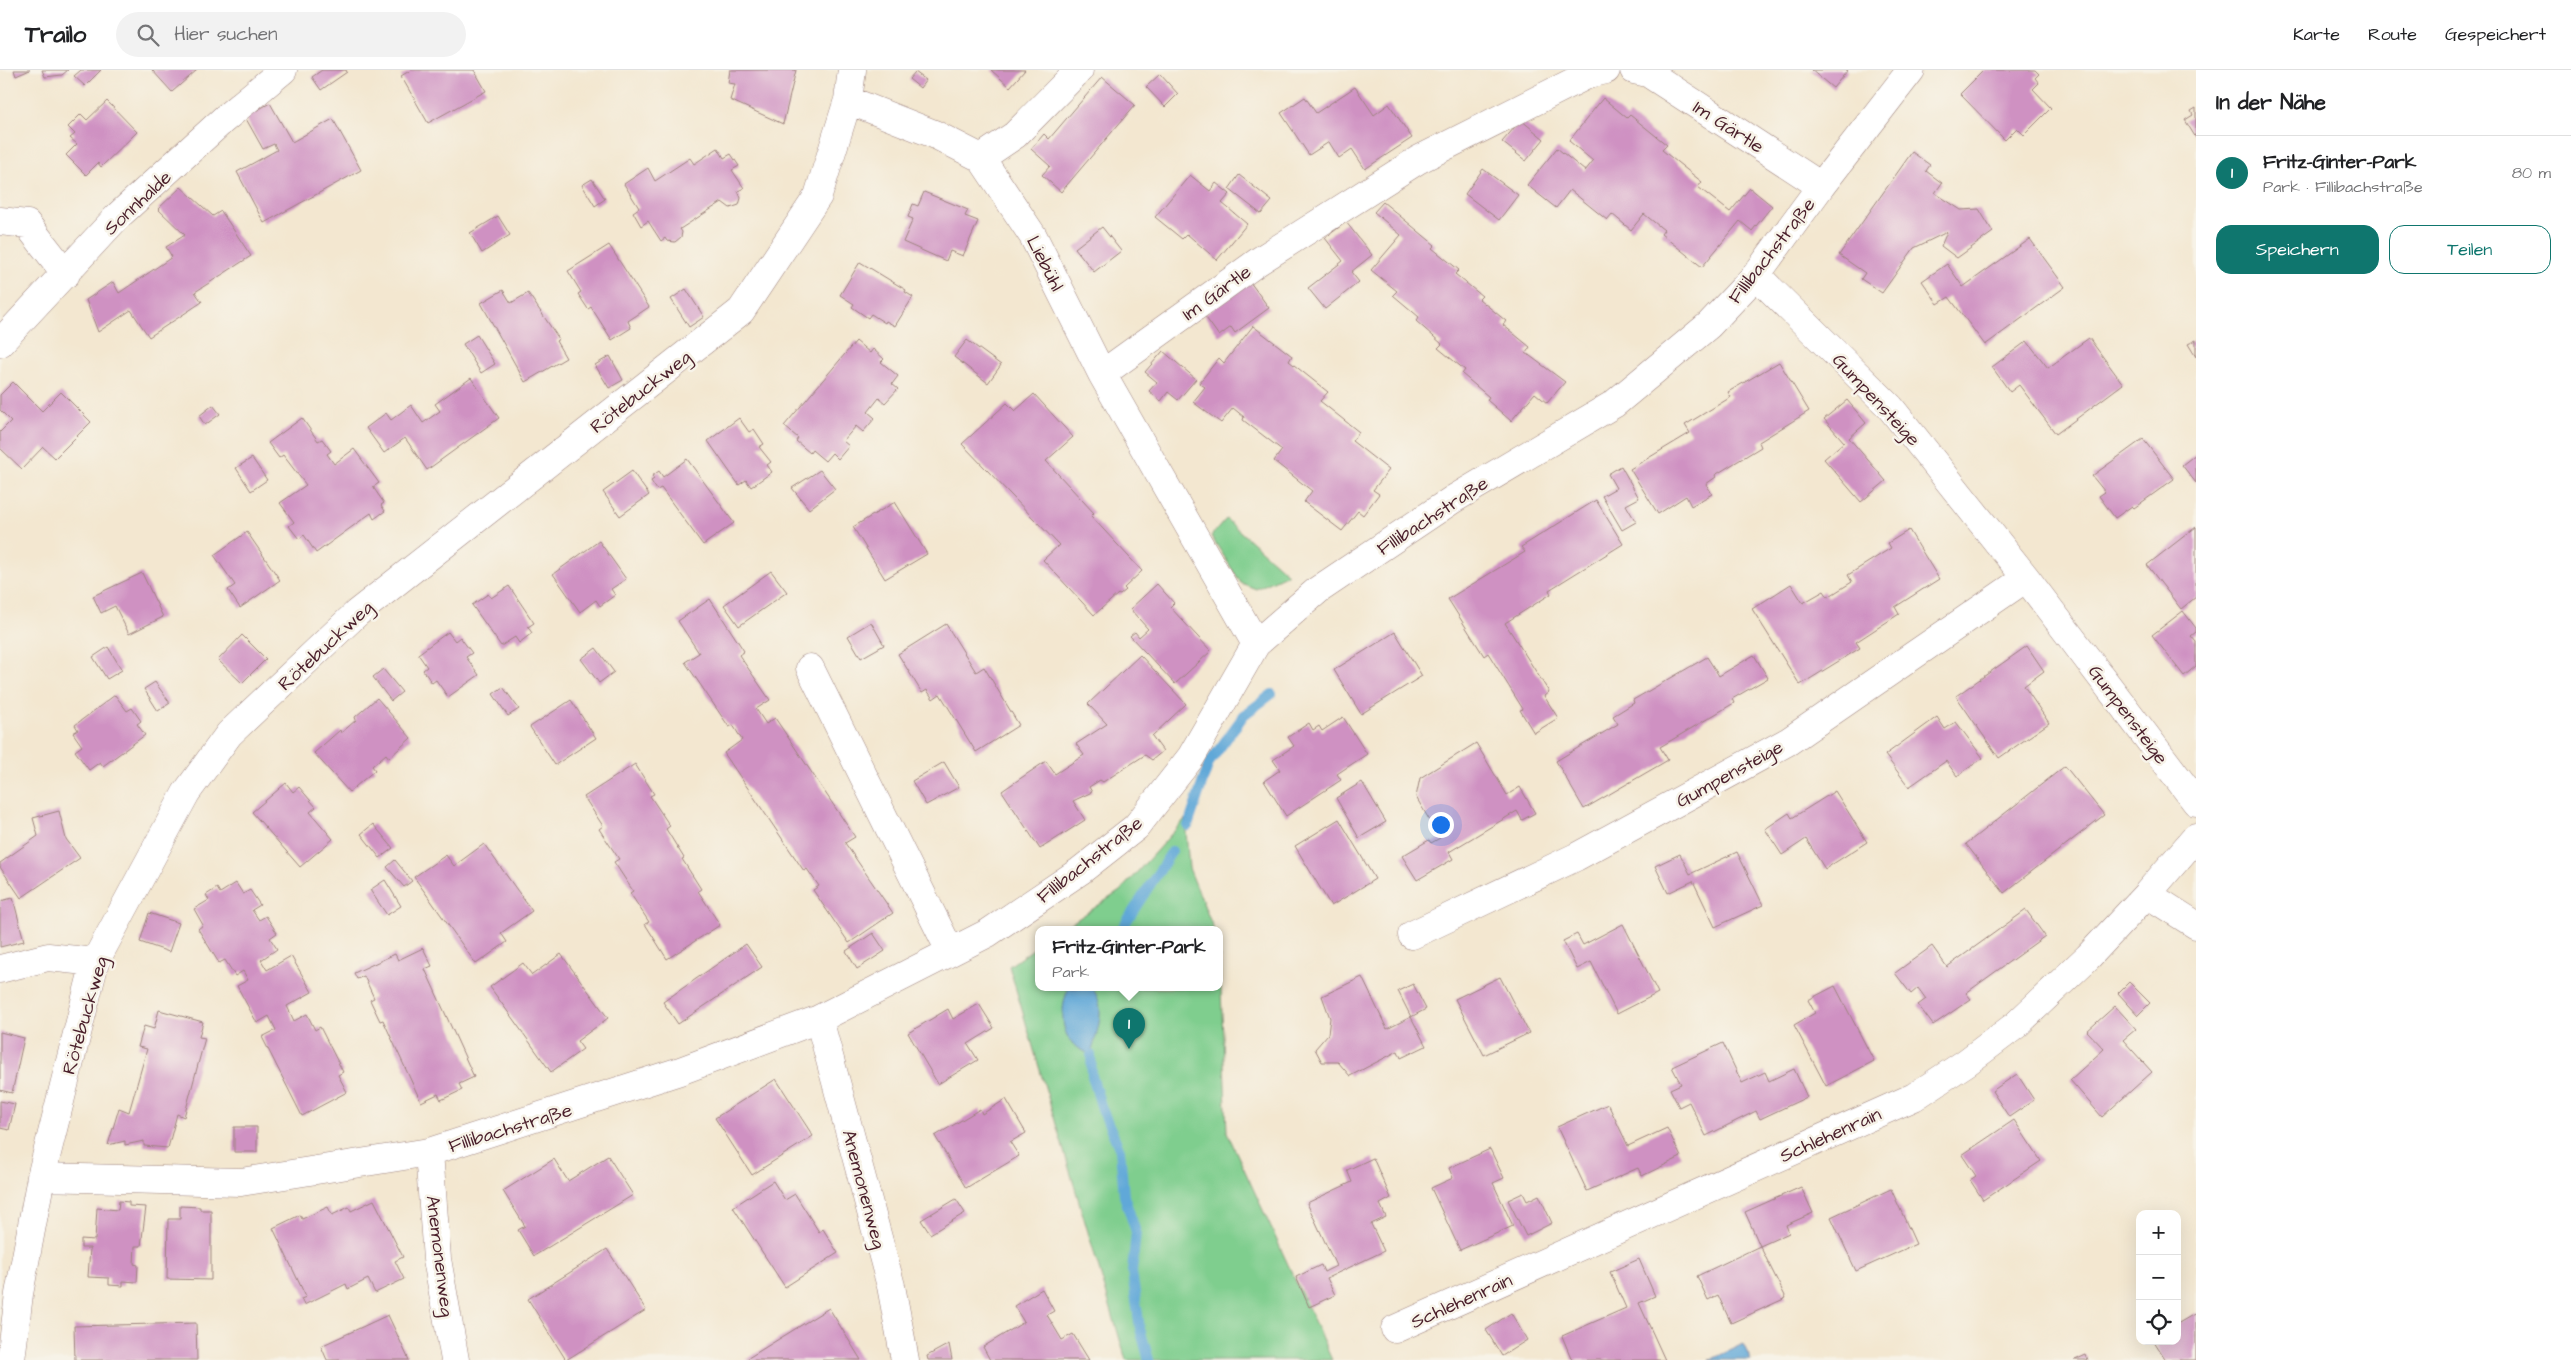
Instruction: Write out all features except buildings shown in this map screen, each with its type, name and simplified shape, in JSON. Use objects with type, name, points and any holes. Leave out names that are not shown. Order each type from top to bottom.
[{"type":"street","name":"Sonnhalde","points":[[0,343],[118,216],[223,120],[283,70]]},
{"type":"street","name":"Rötebuckweg","points":[[11,1360],[19,1294],[41,1177],[96,962],[186,793],[229,734],[357,612],[742,312],[818,196],[848,100],[852,70]]},
{"type":"street","points":[[981,158],[1015,135],[1079,70]]},
{"type":"street","name":"Im Gärtle","points":[[1102,374],[1259,261],[1418,160],[1589,74],[1606,70]]},
{"type":"street","name":"Im Gärtle","points":[[1634,70],[1648,73],[1821,186]]},
{"type":"street","name":"Fillibachstraße","points":[[41,1177],[241,1182],[429,1152],[680,1071],[819,1019],[988,933],[1028,907],[1136,827],[1191,758],[1256,644],[1318,590],[1452,500],[1614,404],[1710,325],[1756,275],[1821,186],[1911,70]]},
{"type":"street","name":"Liebühl","points":[[848,100],[934,134],[981,158],[1033,236],[1102,374]]},
{"type":"street","points":[[0,221],[27,224],[66,274]]},
{"type":"street","name":"Gumpensteige","points":[[1756,275],[1890,407],[2026,578],[2196,802]]},
{"type":"street","points":[[1102,374],[1256,644]]},
{"type":"street","name":"Gumpensteige","points":[[1412,935],[1576,857],[1789,741],[2026,578]]},
{"type":"street","points":[[810,668],[950,951]]},
{"type":"street","name":"Schlehenrain","points":[[1395,1329],[1914,1096],[1967,1062],[2016,1025],[2088,957],[2147,894],[2196,837]]},
{"type":"street","points":[[2147,894],[2196,925]]},
{"type":"street","points":[[0,969],[48,957],[96,962]]},
{"type":"street","name":"Anemonenweg","points":[[819,1019],[891,1286],[905,1360]]},
{"type":"street","name":"Anemonenweg","points":[[429,1152],[438,1259],[455,1360]]},
{"type":"green space","points":[[1226,519],[1288,574],[1256,589],[1241,583],[1211,536]]},
{"type":"green space","points":[[1185,819],[1189,868],[1212,926],[1067,926],[1120,891]]},
{"type":"green space","points":[[1035,948],[1035,991],[1221,991],[1227,1132],[1332,1360],[1126,1360],[1009,966]]},
{"type":"water","points":[[1068,991],[1094,991],[1097,996],[1100,1012],[1098,1029],[1091,1055],[1074,1045],[1066,1033],[1063,1009]]},
{"type":"water","points":[[1743,1344],[1751,1360],[1710,1360]]},
{"type":"waterway","points":[[1188,826],[1209,763],[1244,715],[1272,694]]},
{"type":"waterway","points":[[1124,926],[1172,851]]},
{"type":"waterway","points":[[1091,1055],[1092,1076],[1102,1109],[1120,1150],[1124,1196],[1136,1232],[1132,1272],[1140,1329],[1149,1360]]},
{"type":"place","name":"Fritz-Ginter-Park","points":[[1129,1049]]}]
